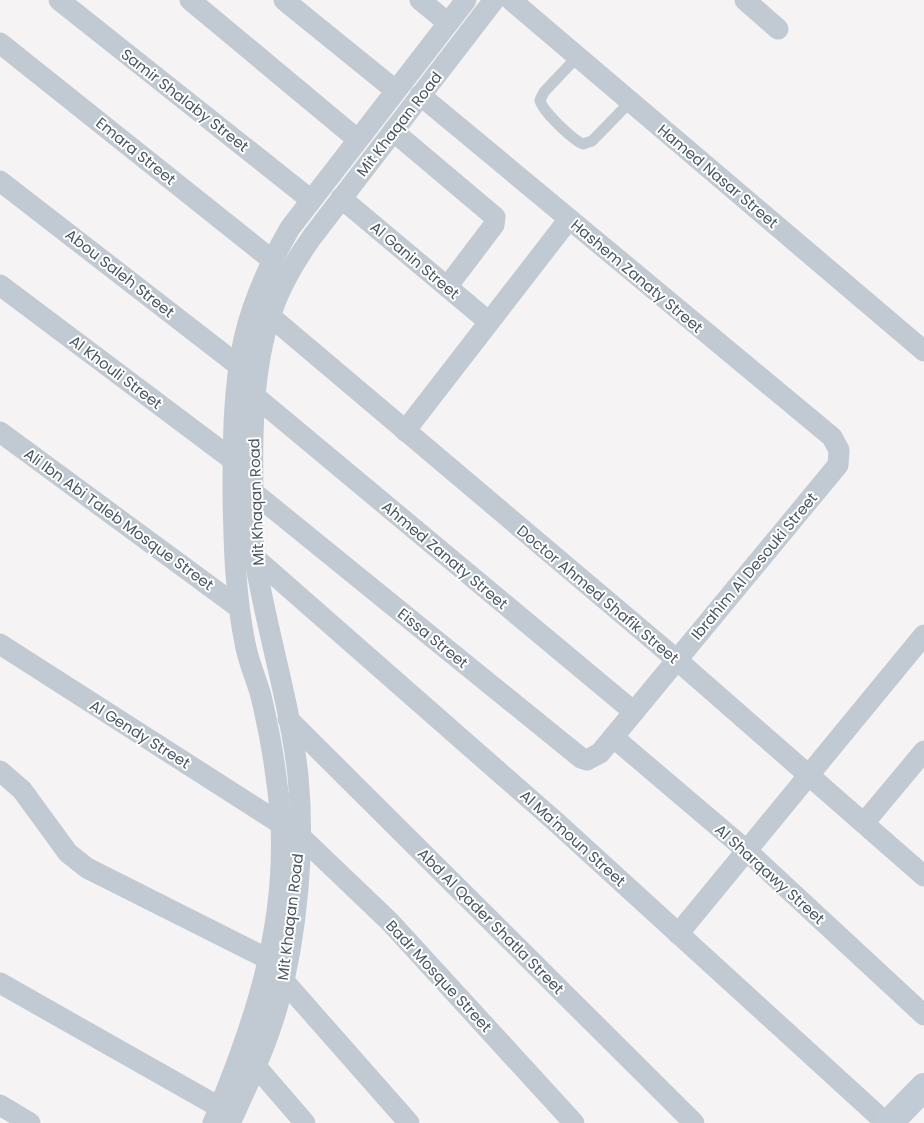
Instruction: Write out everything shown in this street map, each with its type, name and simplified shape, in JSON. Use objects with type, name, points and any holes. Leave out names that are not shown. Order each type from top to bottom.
[{"type":"main road","points":[[888,1123],[924,1087]]},
{"type":"street","name":"Samir Shalaby Street","points":[[59,0],[310,200]]},
{"type":"street","points":[[190,0],[357,139]]},
{"type":"street","points":[[284,0],[395,90]]},
{"type":"street","points":[[420,0],[448,23]]},
{"type":"street","name":"Mit Khaqan Road","points":[[221,1118],[270,960],[279,895],[281,824],[271,742],[260,693],[245,646],[238,607],[235,564],[233,460],[239,366],[252,310],[272,260],[310,200],[466,0]]},
{"type":"street","name":"Mit Khaqan Road","points":[[221,1118],[256,1066],[270,1028],[283,980],[295,904],[299,835],[298,775],[255,558],[253,492],[256,398],[270,316],[288,275],[299,256],[341,198],[494,0]]},
{"type":"street","name":"Hamed Nasar Street","points":[[511,0],[924,351]]},
{"type":"street","points":[[745,0],[778,29]]},
{"type":"street","name":"Emara Street","points":[[0,43],[272,260]]},
{"type":"street","name":"Hashem Zanaty Street","points":[[420,95],[832,437],[839,450],[838,465]]},
{"type":"street","points":[[393,131],[495,217],[494,225],[447,287]]},
{"type":"street","name":"Abou Saleh Street","points":[[0,181],[239,366]]},
{"type":"street","name":"Al Ganin Street","points":[[341,198],[489,322]]},
{"type":"street","points":[[405,431],[569,219]]},
{"type":"street","name":"Al Khouli Street","points":[[0,285],[233,460]]},
{"type":"street","name":"Doctor Ahmed Shafik Street","points":[[270,316],[809,773],[924,876]]},
{"type":"street","name":"Ahmed Zanaty Street","points":[[256,398],[634,712]]},
{"type":"street","name":"Ali Ibn Abi Taleb Mosque Street","points":[[0,432],[238,607]]},
{"type":"street","name":"Ibrahim Al Desouki Street","points":[[613,737],[838,465]]},
{"type":"street","name":"Eissa Street","points":[[253,492],[580,758],[587,760],[594,758],[613,737]]},
{"type":"street","name":"Al Ma'moun Street","points":[[255,558],[556,822],[888,1123]]},
{"type":"street","points":[[678,934],[924,635]]},
{"type":"street","name":"Al Gendy Street","points":[[0,644],[281,824]]},
{"type":"street","name":"Abd Al Qader Shatla Street","points":[[288,719],[694,1123]]},
{"type":"street","name":"Al Sharqawy Street","points":[[613,737],[746,850],[924,1015]]},
{"type":"street","points":[[864,823],[924,751]]},
{"type":"street","points":[[0,770],[22,790],[62,846],[87,868],[270,960]]},
{"type":"street","name":"Badr Mosque Street","points":[[299,835],[390,922],[574,1123]]},
{"type":"street","points":[[283,980],[409,1123]]},
{"type":"street","points":[[0,983],[221,1118]]},
{"type":"street","points":[[242,1050],[305,1123]]},
{"type":"street","points":[[0,1105],[30,1123]]},
{"type":"lane","points":[[578,56],[544,92],[540,100],[544,109],[576,140],[584,144],[592,140],[631,101]]}]
